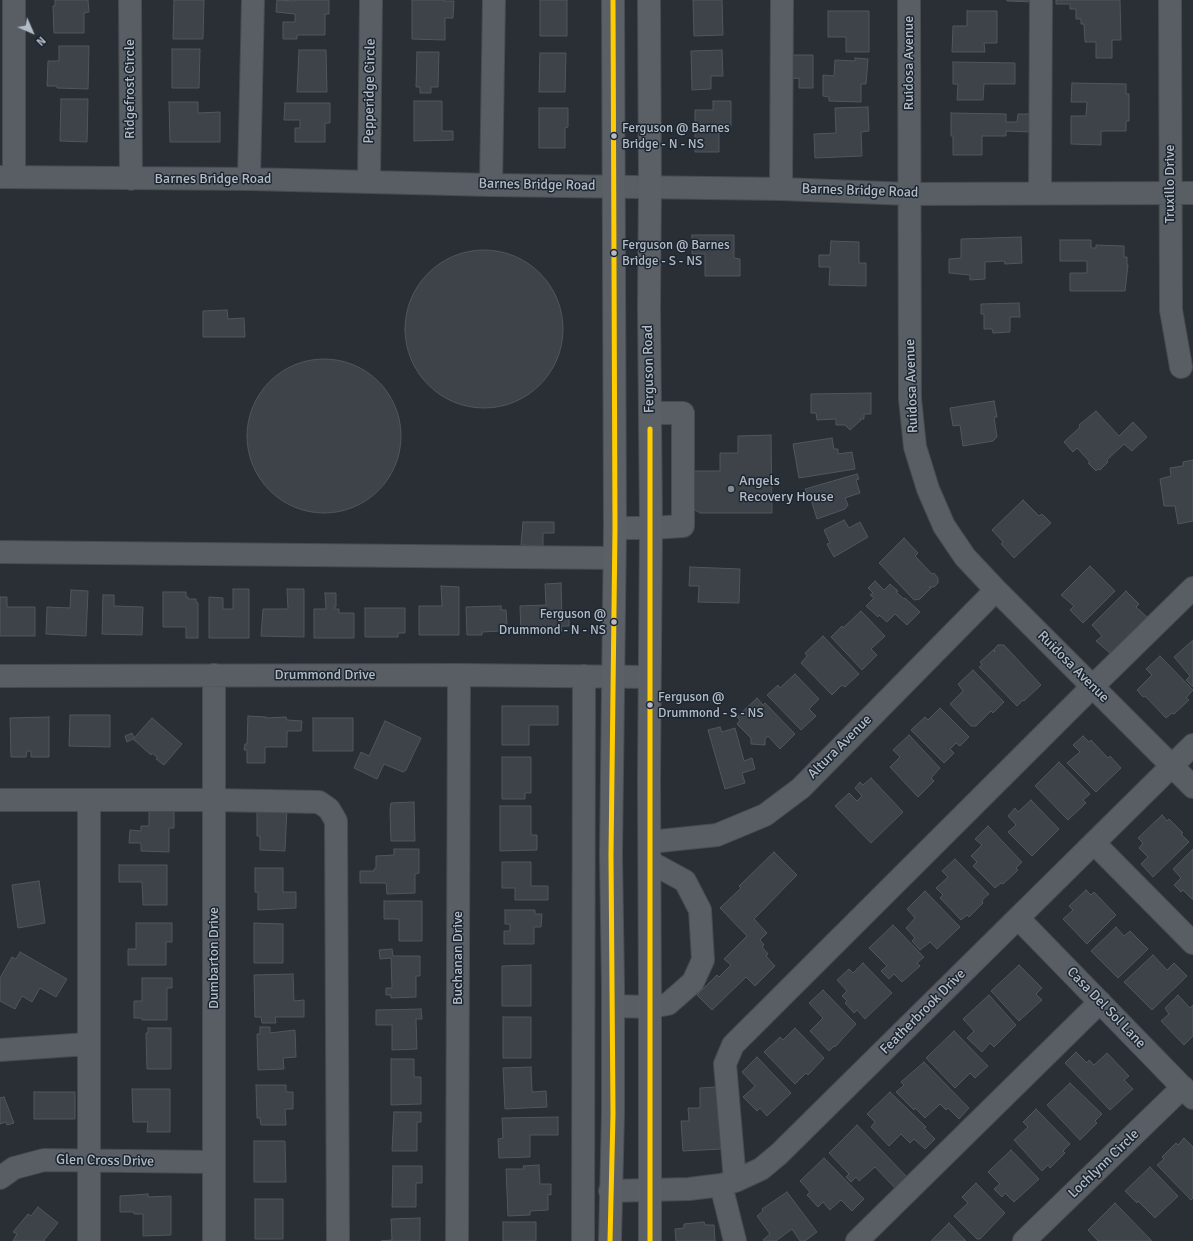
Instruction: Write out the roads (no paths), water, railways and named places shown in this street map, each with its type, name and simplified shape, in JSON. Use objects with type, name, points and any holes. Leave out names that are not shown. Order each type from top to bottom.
[{"type":"main road","points":[[610,1241],[613,1006],[611,855],[615,528],[615,186],[613,0]]},
{"type":"main road","name":"Ferguson Road","points":[[649,0],[651,528],[649,677],[650,1241]]},
{"type":"street","points":[[7,177],[14,0]]},
{"type":"street","name":"Ridgefrost Circle","points":[[130,0],[131,179]]},
{"type":"street","points":[[249,179],[253,0]]},
{"type":"street","name":"Pepperidge Circle","points":[[369,181],[371,0]]},
{"type":"street","points":[[491,185],[494,0]]},
{"type":"street","points":[[781,189],[782,0]]},
{"type":"street","name":"Ruidosa Avenue","points":[[909,0],[910,399],[915,447],[928,489],[944,526],[965,557],[1193,788]]},
{"type":"street","points":[[1040,193],[1041,0]]},
{"type":"street","name":"Truxillo Drive","points":[[1170,0],[1171,310],[1185,341],[1182,367]]},
{"type":"street","name":"Barnes Bridge Road","points":[[7,177],[369,181],[491,185],[781,189],[910,194],[1193,193]]},
{"type":"street","points":[[615,528],[683,526],[683,414],[650,413]]},
{"type":"street","points":[[0,552],[614,558]]},
{"type":"street","points":[[734,1241],[728,1183],[725,1064],[733,1045],[1193,588]]},
{"type":"street","name":"Altura Avenue","points":[[650,852],[717,835],[765,815],[801,788],[996,590]]},
{"type":"street","name":"Dumbarton Drive","points":[[214,675],[214,1241]]},
{"type":"street","name":"Drummond Drive","points":[[0,676],[459,675],[649,677]]},
{"type":"street","name":"Buchanan Drive","points":[[457,1241],[459,675]]},
{"type":"street","points":[[583,1241],[584,676]]},
{"type":"street","name":"Featherbrook Drive","points":[[610,1191],[689,1189],[728,1183],[762,1169],[779,1154],[1193,745]]},
{"type":"street","points":[[0,800],[214,800],[319,802],[329,809],[336,821],[338,1241]]},
{"type":"street","points":[[89,800],[89,1241]]},
{"type":"street","points":[[1094,843],[1193,943]]},
{"type":"street","points":[[613,1006],[650,1008],[668,1004],[693,982],[703,960],[700,910],[685,881],[650,852]]},
{"type":"street","name":"Casa Del Sol Lane","points":[[1018,918],[1188,1093]]},
{"type":"street","points":[[857,1241],[1100,1002]]},
{"type":"street","points":[[0,1050],[88,1044]]},
{"type":"street","name":"Lochlynn Circle","points":[[1024,1241],[1188,1093]]},
{"type":"street","name":"Glen Cross Drive","points":[[0,1178],[14,1168],[44,1160],[214,1162]]},
{"type":"place","name":"Ferguson @ Barnes Bridge - N - NS","points":[[614,136]]},
{"type":"place","name":"Ferguson @ Barnes Bridge - S - NS","points":[[614,253]]},
{"type":"place","name":"Angels Recovery House","points":[[731,489]]},
{"type":"place","name":"Ferguson @ Drummond - N - NS","points":[[614,622]]},
{"type":"place","name":"Ferguson @ Drummond - S - NS","points":[[650,705]]}]
